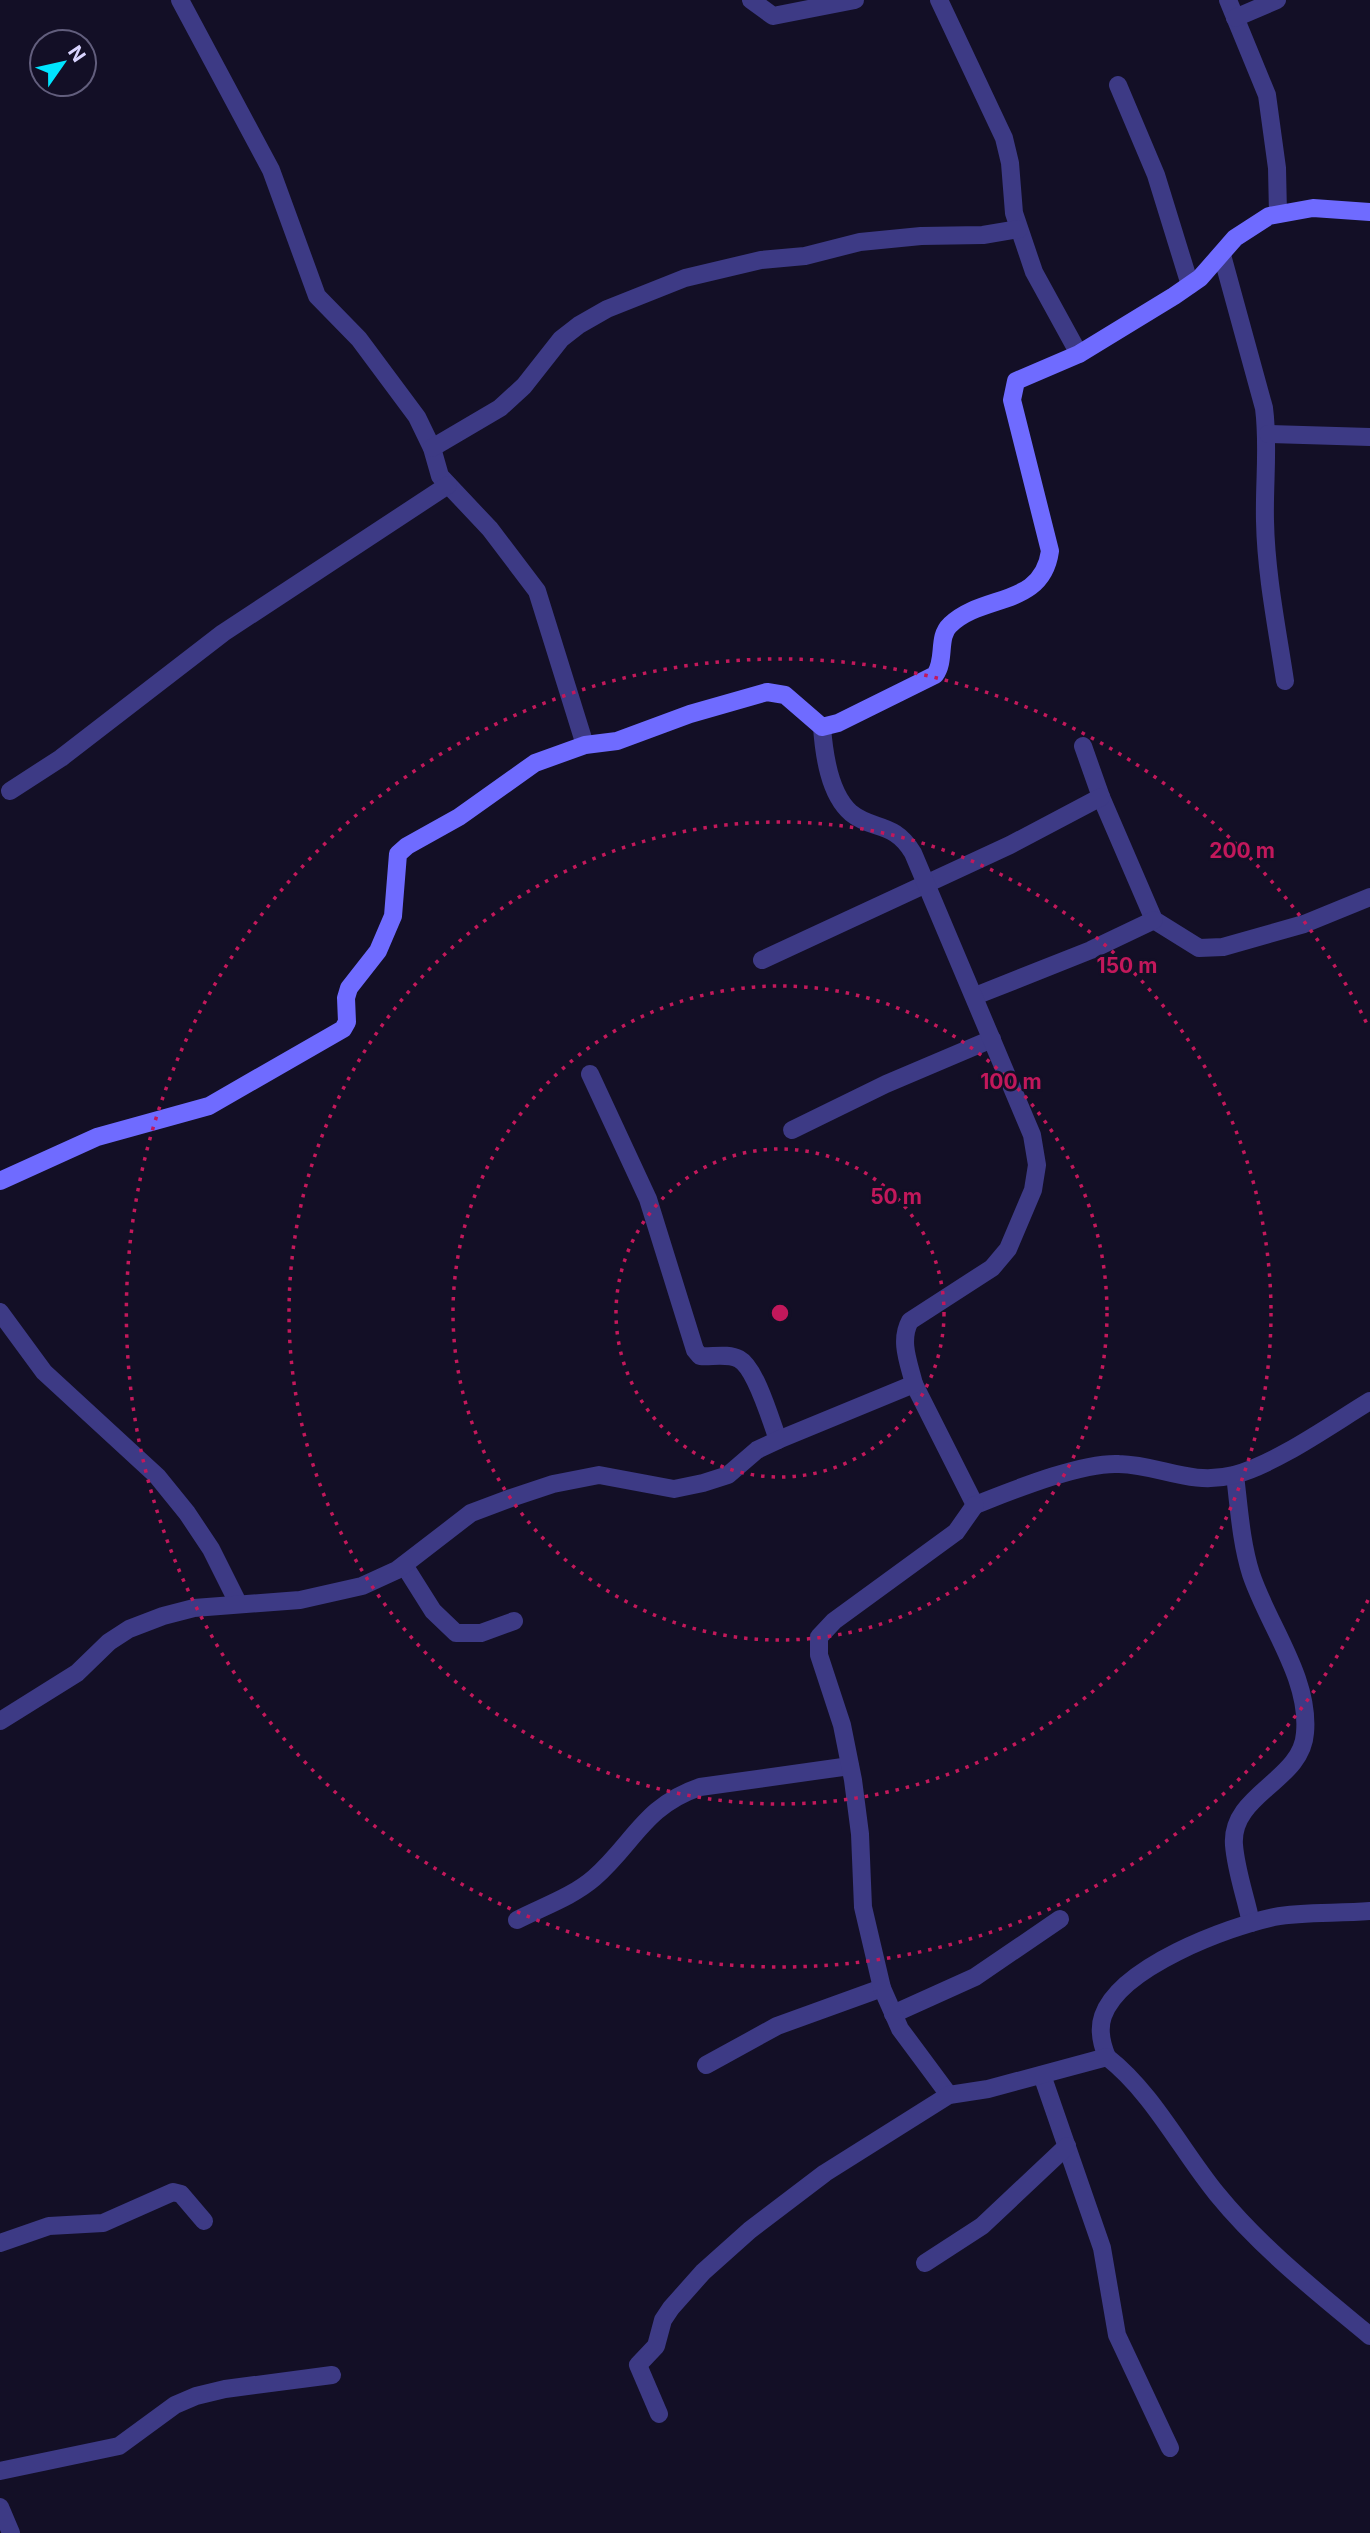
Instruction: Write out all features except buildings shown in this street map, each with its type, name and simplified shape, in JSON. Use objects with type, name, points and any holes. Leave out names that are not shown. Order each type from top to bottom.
[{"type":"street","points":[[180,0],[271,170],[317,296],[359,339],[416,417],[432,448],[440,476],[490,529],[537,591],[585,745]]},
{"type":"street","points":[[751,0],[773,16],[855,0]]},
{"type":"street","points":[[939,0],[1004,138],[1019,229],[1034,272],[1079,354]]},
{"type":"street","points":[[1228,0],[1267,96],[1277,168],[1279,214]]},
{"type":"street","points":[[1235,18],[1277,0]]},
{"type":"street","points":[[1118,85],[1156,175],[1190,285]]},
{"type":"street","points":[[822,727],[838,723],[935,675],[941,667],[943,637],[947,626],[978,608],[1018,594],[1042,576],[1047,567],[1049,551],[1015,419],[1013,390],[1016,381],[1027,373],[1079,354],[1190,285],[1249,226],[1279,214],[1313,208],[1370,212]]},
{"type":"street","points":[[432,448],[500,408],[524,386],[561,339],[579,325],[607,309],[685,278],[761,260],[805,256],[860,242],[921,236],[983,235],[1019,229]]},
{"type":"street","points":[[1222,255],[1264,408],[1268,434],[1265,519],[1269,581],[1285,681]]},
{"type":"street","points":[[1268,434],[1370,438]]},
{"type":"street","points":[[10,791],[61,758],[223,633],[448,485]]},
{"type":"street","points":[[0,1181],[97,1137],[209,1106],[332,1037],[347,1022],[346,998],[349,988],[386,936],[393,916],[398,854],[407,846],[460,817],[535,763],[585,745],[617,741],[690,714],[766,692],[785,695],[822,727],[824,753],[842,802],[852,814],[881,825],[905,840],[926,882],[1032,1135],[1037,1165],[1033,1190],[1008,1249],[992,1268],[910,1321],[905,1330],[904,1345],[914,1384],[975,1505]]},
{"type":"street","points":[[1083,746],[1101,797],[1154,920],[1199,948],[1223,947],[1304,924],[1370,897]]},
{"type":"street","points":[[762,960],[1010,845],[1101,797]]},
{"type":"street","points":[[975,996],[1091,950],[1154,920]]},
{"type":"street","points":[[792,1130],[886,1084],[992,1039]]},
{"type":"street","points":[[590,1074],[652,1211],[695,1350],[700,1356],[727,1356],[742,1360],[753,1374],[778,1440]]},
{"type":"street","points":[[0,1312],[44,1372],[157,1476],[172,1494],[211,1549],[238,1602]]},
{"type":"street","points":[[0,1721],[78,1673],[109,1642],[129,1629],[194,1608],[238,1602],[273,1602],[331,1594],[362,1586],[404,1565],[471,1513],[542,1487],[599,1475],[674,1489],[729,1475],[757,1450],[914,1384]]},
{"type":"street","points":[[949,2095],[908,2040],[881,1988],[863,1908],[860,1834],[842,1725],[819,1655],[819,1637],[834,1620],[956,1532],[975,1505],[1013,1490],[1114,1464],[1133,1465],[1202,1480],[1235,1475],[1315,1434],[1370,1401]]},
{"type":"street","points":[[1235,1475],[1242,1536],[1250,1573],[1292,1667],[1305,1708],[1301,1755],[1255,1800],[1238,1822],[1233,1844],[1251,1923]]},
{"type":"street","points":[[404,1565],[433,1611],[456,1633],[481,1633],[514,1621]]},
{"type":"street","points":[[517,1920],[579,1889],[594,1877],[641,1823],[683,1793],[700,1787],[849,1766]]},
{"type":"street","points":[[1370,1911],[1277,1917],[1251,1923],[1177,1952],[1132,1980],[1114,1998],[1103,2017],[1101,2043],[1107,2057],[1142,2092],[1218,2195],[1271,2252],[1370,2336]]},
{"type":"street","points":[[893,2014],[975,1977],[1060,1919]]},
{"type":"street","points":[[706,2065],[764,2031],[881,1988]]},
{"type":"street","points":[[659,2414],[638,2365],[656,2346],[663,2320],[671,2308],[704,2272],[750,2230],[825,2173],[949,2095],[1042,2075],[1107,2057]]},
{"type":"street","points":[[1042,2075],[1102,2248],[1117,2335],[1170,2448]]},
{"type":"street","points":[[925,2263],[982,2226],[1067,2146]]},
{"type":"street","points":[[0,2243],[50,2226],[103,2222],[173,2192],[181,2194],[204,2221]]},
{"type":"street","points":[[0,2471],[119,2446],[175,2405],[196,2396],[225,2389],[332,2375]]},
{"type":"street","points":[[0,2507],[12,2533]]}]
